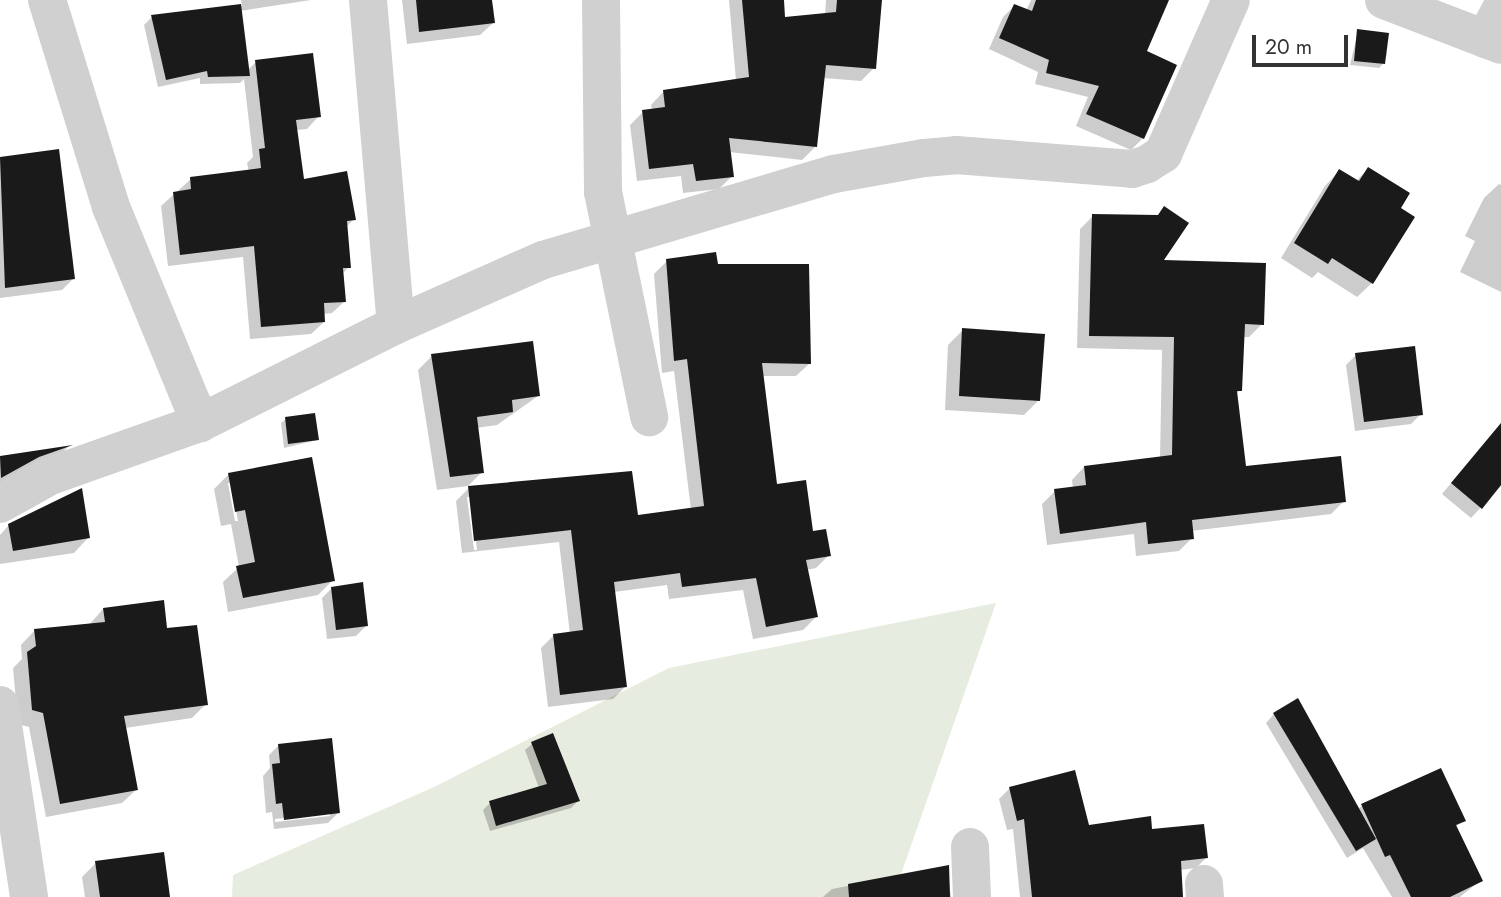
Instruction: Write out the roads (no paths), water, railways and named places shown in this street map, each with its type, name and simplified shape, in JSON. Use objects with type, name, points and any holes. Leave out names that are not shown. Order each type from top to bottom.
[{"type":"street","points":[[47,0],[111,207],[200,423]]},
{"type":"street","points":[[368,0],[396,325]]},
{"type":"street","points":[[601,0],[603,192],[649,417]]},
{"type":"street","points":[[0,504],[50,476],[200,423],[396,325],[543,260],[834,174],[923,158],[956,155],[1132,169],[1147,164],[1163,154],[1231,0]]},
{"type":"street","points":[[1384,0],[1496,31]]},
{"type":"street","points":[[0,705],[29,897]]},
{"type":"street","points":[[970,847],[972,897]]}]
